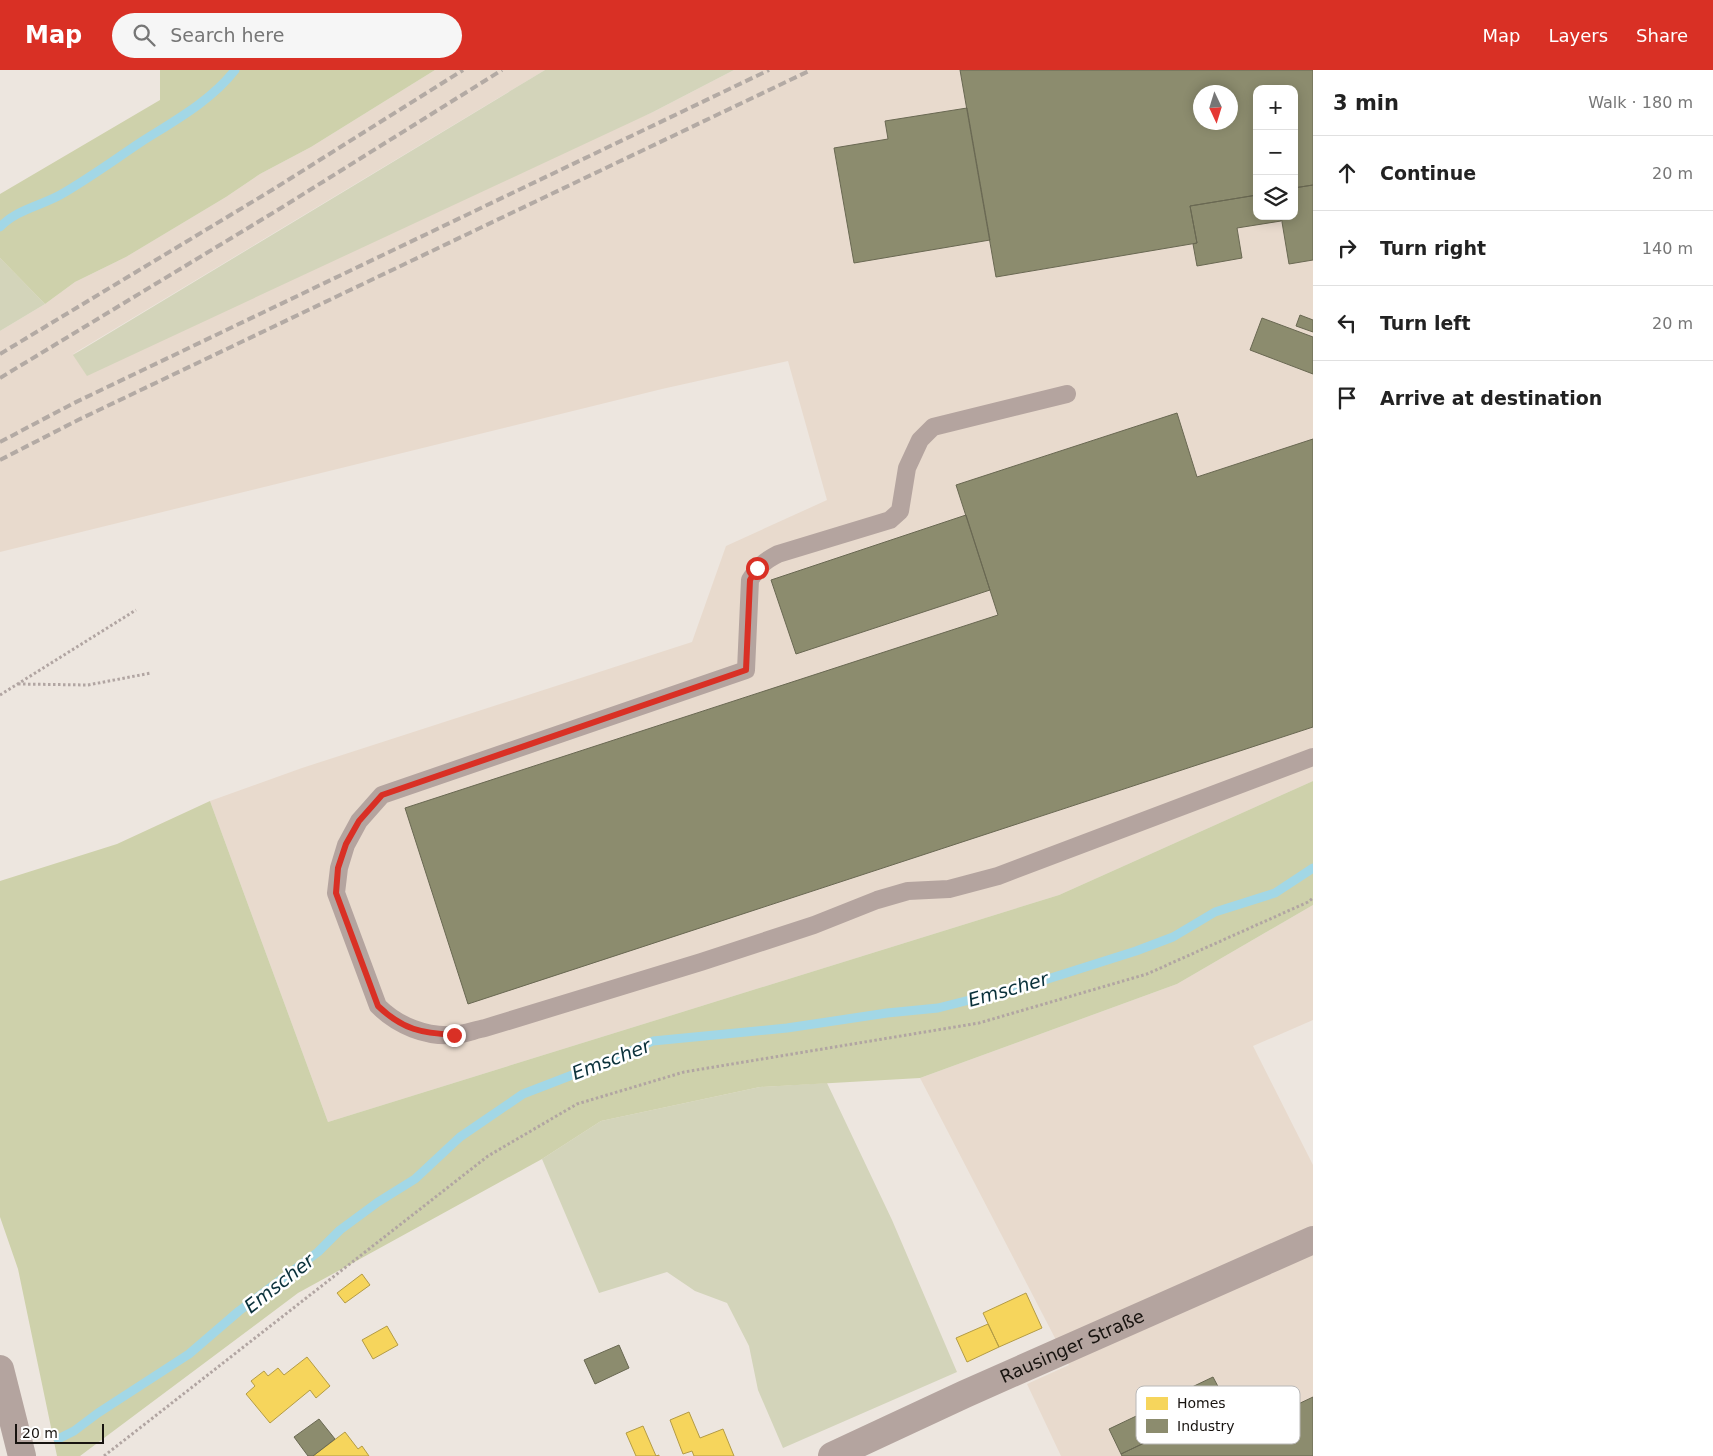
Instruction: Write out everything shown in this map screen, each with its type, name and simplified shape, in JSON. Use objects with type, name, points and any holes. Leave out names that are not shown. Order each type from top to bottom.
[{"type":"street","name":"Rausinger Straße","points":[[832,1456],[990,1383],[1313,1240]]},
{"type":"street","points":[[0,1369],[22,1456]]},
{"type":"lane","points":[[1067,394],[933,427],[920,440],[907,468],[900,512],[890,520],[778,554],[764,561],[750,580],[746,670],[382,795],[359,821],[346,844],[338,868],[336,893],[378,1006],[389,1017],[425,1033],[454,1035],[485,1028],[701,962],[814,925],[877,900],[908,891],[949,889],[998,876],[1313,758]]},
{"type":"path","points":[[0,695],[136,610]]},
{"type":"path","points":[[18,684],[88,685],[152,673]]},
{"type":"path","points":[[104,1456],[488,1156],[577,1104],[684,1072],[979,1024],[1146,974],[1308,902],[1313,898]]},
{"type":"shaded area","points":[[435,70],[545,70],[73,354],[653,112],[734,70],[1313,70],[1313,781],[1059,895],[328,1122],[210,801],[302,768],[692,642],[726,546],[827,500],[788,361],[662,389],[0,552],[0,331],[45,304],[75,282],[126,257],[226,197],[260,174],[311,147]]},
{"type":"shaded area","points":[[1313,905],[1313,1020],[1253,1046],[1313,1165],[1313,1456],[1061,1456],[1027,1384],[1069,1365],[920,1078],[1177,984]]},
{"type":"green space","points":[[160,70],[435,70],[311,147],[260,174],[226,197],[126,257],[75,282],[45,304],[0,258],[0,194],[160,100]]},
{"type":"green space","points":[[545,70],[734,70],[653,112],[87,376],[73,355]]},
{"type":"green space","points":[[0,258],[45,304],[0,331]]},
{"type":"green space","points":[[1313,781],[1313,905],[1177,984],[920,1078],[760,1087],[601,1121],[542,1159],[298,1293],[80,1456],[57,1456],[18,1269],[0,1217],[0,881],[117,844],[210,801],[328,1122],[1059,895]]},
{"type":"green space","points":[[827,1083],[892,1220],[957,1372],[783,1448],[758,1390],[749,1346],[727,1303],[695,1291],[667,1272],[599,1293],[542,1159],[601,1121],[760,1087]]},
{"type":"building: Homes","points":[[362,1274],[370,1285],[345,1303],[337,1293]]},
{"type":"building: Homes","points":[[1026,1293],[1042,1328],[999,1347],[983,1313]]},
{"type":"building: Homes","points":[[988,1324],[999,1347],[967,1362],[956,1338]]},
{"type":"building: Homes","points":[[387,1326],[398,1345],[373,1359],[362,1340]]},
{"type":"building: Homes","points":[[307,1357],[330,1386],[316,1398],[310,1390],[270,1423],[246,1394],[255,1386],[251,1381],[264,1371],[268,1376],[278,1368],[284,1375]]},
{"type":"building: Homes","points":[[689,1412],[700,1438],[723,1429],[734,1456],[694,1456],[692,1451],[683,1454],[670,1420]]},
{"type":"building: Homes","points":[[643,1426],[656,1456],[636,1456],[626,1433]]},
{"type":"building: Homes","points":[[345,1432],[358,1449],[362,1446],[369,1456],[313,1456]]},
{"type":"building: Industry","points":[[960,70],[1313,70],[1313,185],[1298,187],[1298,85],[1253,85],[1253,196],[1190,206],[1197,243],[996,277]]},
{"type":"building: Industry","points":[[967,108],[990,240],[854,263],[834,148],[888,139],[885,121]]},
{"type":"building: Industry","points":[[1313,185],[1313,260],[1289,264],[1282,220],[1298,220],[1298,187]]},
{"type":"building: Industry","points":[[1253,196],[1253,220],[1281,221],[1237,228],[1242,258],[1197,266],[1193,244],[1197,243],[1190,206]]},
{"type":"building: Industry","points":[[1300,315],[1313,320],[1313,332],[1296,326]]},
{"type":"building: Industry","points":[[1262,318],[1313,337],[1313,374],[1250,350]]},
{"type":"building: Industry","points":[[1177,413],[1197,477],[1313,439],[1313,727],[468,1004],[405,808],[998,615],[956,485]]},
{"type":"building: Industry","points":[[966,515],[990,590],[796,654],[771,580]]},
{"type":"building: Industry","points":[[619,1345],[629,1368],[595,1384],[584,1360]]},
{"type":"building: Industry","points":[[1213,1377],[1218,1386],[1194,1386]]},
{"type":"building: Industry","points":[[1313,1397],[1313,1456],[1122,1456],[1121,1454],[1142,1444],[1300,1444],[1300,1403]]},
{"type":"building: Industry","points":[[1136,1416],[1136,1444],[1142,1444],[1121,1454],[1109,1429]]},
{"type":"building: Industry","points":[[319,1419],[335,1439],[313,1456],[308,1456],[294,1437]]},
{"type":"waterway","points":[[0,227],[13,216],[70,189],[179,118],[215,91],[235,70]]},
{"type":"waterway","name":"Emscher","points":[[58,1439],[74,1431],[98,1413],[189,1354],[239,1311],[318,1252],[340,1230],[378,1202],[415,1179],[460,1137],[523,1094],[606,1062],[653,1041],[787,1028],[887,1013],[938,1008],[1032,984],[1136,951],[1173,937],[1215,912],[1275,893],[1313,868]]},
{"type":"railway","points":[[0,354],[272,190],[463,70]]},
{"type":"railway","points":[[0,378],[281,208],[502,70]]},
{"type":"railway","points":[[0,442],[74,403],[769,70]]},
{"type":"railway","points":[[0,460],[78,420],[811,70]]},
{"type":"route","points":[[454,1035],[425,1033],[408,1027],[389,1017],[378,1006],[336,893],[338,868],[346,844],[359,821],[382,795],[746,670],[750,580],[757,568]]}]
